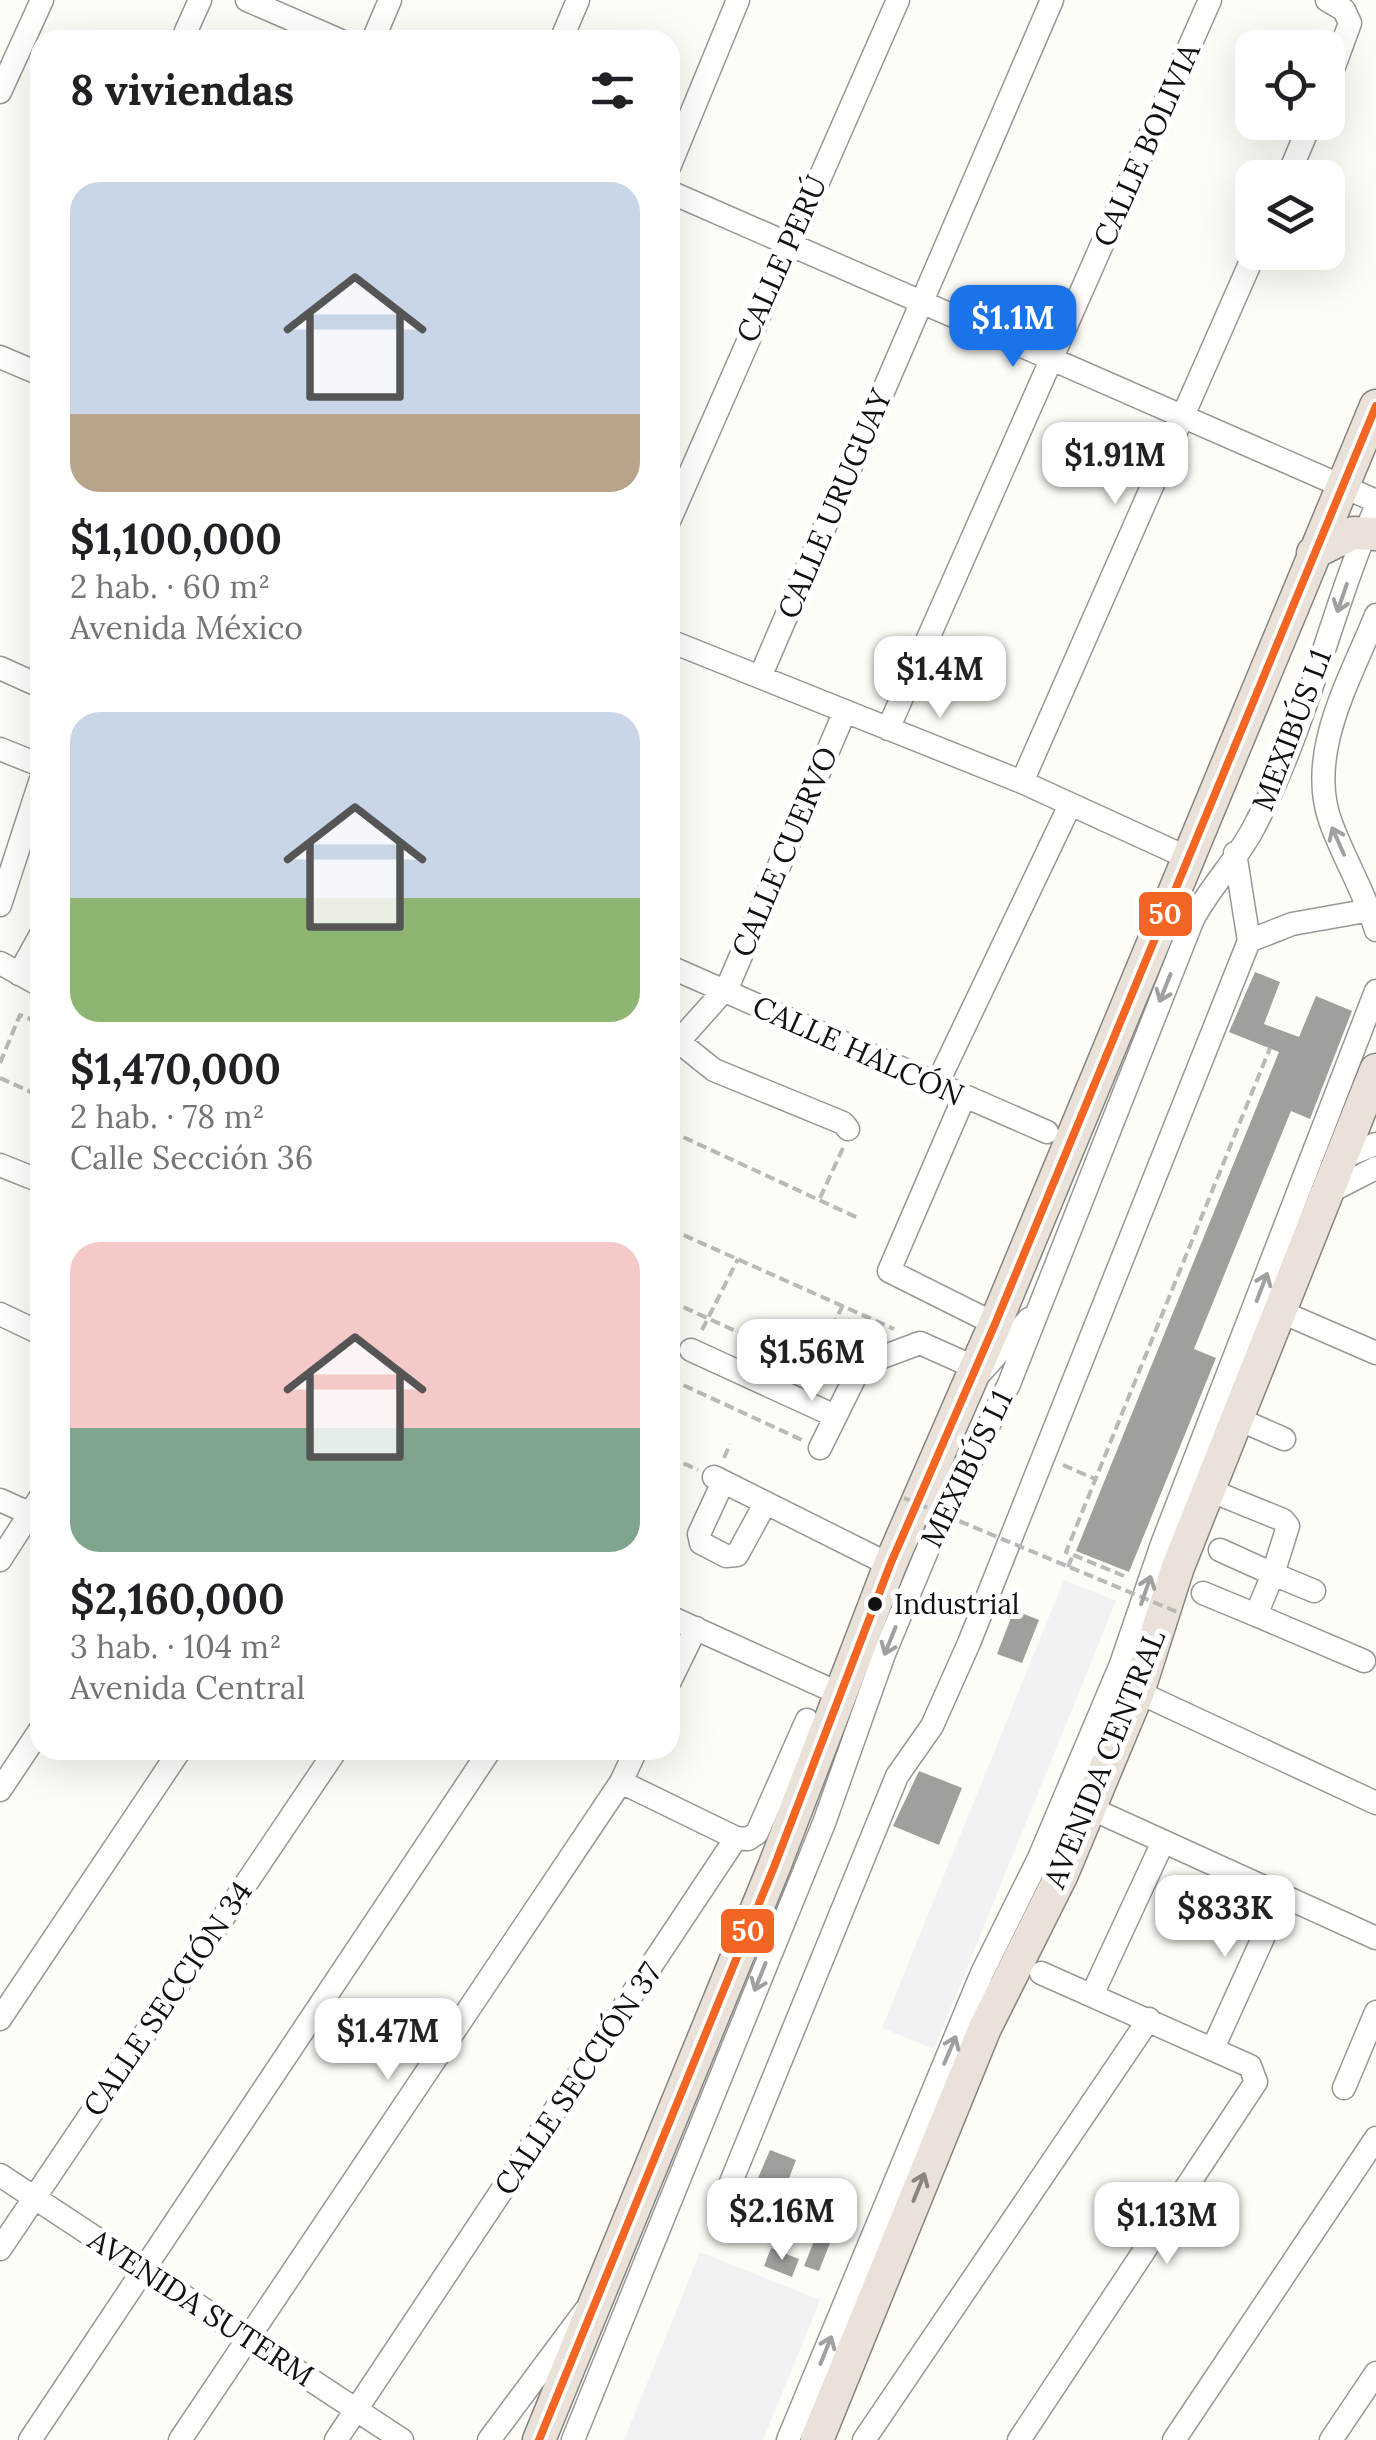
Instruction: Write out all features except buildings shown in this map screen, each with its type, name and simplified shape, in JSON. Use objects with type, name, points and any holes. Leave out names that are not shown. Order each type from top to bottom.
[{"type":"highway","points":[[539,2440],[774,1868],[890,1564],[995,1324],[1376,406]]},
{"type":"highway","points":[[1313,553],[1373,518]]},
{"type":"highway","name":"AVENIDA CENTRAL","points":[[817,2440],[984,2028],[1090,1808],[1138,1692],[1208,1490],[1376,1070]]},
{"type":"street","points":[[0,92],[42,0]]},
{"type":"street","points":[[186,30],[200,0]]},
{"type":"street","points":[[247,0],[316,30]]},
{"type":"street","points":[[377,30],[390,0]]},
{"type":"street","points":[[565,30],[578,0]]},
{"type":"street","points":[[680,141],[738,0]]},
{"type":"street","name":"CALLE PERÚ","points":[[680,497],[898,0]]},
{"type":"street","name":"CALLE URUGUAY","points":[[760,677],[1052,0]]},
{"type":"street","name":"CALLE BOLIVIA","points":[[888,728],[1210,0]]},
{"type":"street","points":[[1327,0],[1349,16],[1350,32],[1345,44]]},
{"type":"street","points":[[680,196],[1344,487],[1373,518]]},
{"type":"street","points":[[1022,782],[1247,270]]},
{"type":"street","points":[[0,357],[30,365]]},
{"type":"street","name":"MEXIBÚS L1","points":[[573,2440],[824,1823],[929,1546],[983,1444],[1194,919],[1251,832],[1287,752],[1373,518]]},
{"type":"street","name":"MEXIBÚS L1","points":[[1374,913],[1330,821],[1322,782],[1332,729],[1376,615]]},
{"type":"street","points":[[680,645],[1022,782],[1186,856]]},
{"type":"street","points":[[0,668],[30,682]]},
{"type":"street","name":"CALLE CUERVO","points":[[680,1040],[724,992],[845,711]]},
{"type":"street","points":[[0,748],[30,760]]},
{"type":"street","points":[[936,1086],[1070,805]]},
{"type":"street","points":[[0,904],[30,812]]},
{"type":"street","points":[[777,2228],[733,2209],[728,2187],[897,1776],[932,1726],[1044,1457],[1249,941],[1234,853]]},
{"type":"street","points":[[1249,941],[1292,924],[1374,913]]},
{"type":"street","name":"CALLE HALCÓN","points":[[680,972],[1048,1132]]},
{"type":"street","points":[[788,2440],[982,1973],[1038,1858],[1121,1664],[1162,1544],[1376,992]]},
{"type":"street","points":[[680,1050],[714,1070],[844,1123],[848,1129]]},
{"type":"street","points":[[964,1097],[889,1272],[995,1324]]},
{"type":"street","points":[[1343,1158],[1376,1144]]},
{"type":"street","points":[[0,1165],[30,1176]]},
{"type":"street","points":[[1328,1192],[1376,1168]]},
{"type":"street","points":[[820,1448],[862,1364],[920,1342],[973,1375],[1038,1309]]},
{"type":"street","points":[[1277,1310],[1376,1354]]},
{"type":"street","points":[[0,1314],[30,1328]]},
{"type":"street","points":[[691,1350],[835,1416]]},
{"type":"street","points":[[1236,1418],[1284,1439]]},
{"type":"street","points":[[764,1504],[736,1555],[726,1556],[701,1543],[700,1534],[719,1479],[890,1564]]},
{"type":"street","points":[[1208,1490],[1286,1522],[1288,1533],[1256,1615]]},
{"type":"street","points":[[0,1500],[30,1505]]},
{"type":"street","points":[[0,1560],[30,1514]]},
{"type":"street","points":[[1220,1550],[1314,1591]]},
{"type":"street","points":[[1204,1593],[1364,1661]]},
{"type":"street","points":[[680,1621],[838,1693]]},
{"type":"street","points":[[680,1660],[696,1628]]},
{"type":"street","points":[[1138,1692],[1376,1803]]},
{"type":"street","name":"CALLE SECCIÓN 37","points":[[336,2440],[736,1838],[748,1839],[758,1833],[806,1720]]},
{"type":"street","points":[[0,1790],[30,1745]]},
{"type":"street","points":[[0,2019],[173,1760]]},
{"type":"street","name":"CALLE SECCIÓN 34","points":[[0,2249],[329,1760]]},
{"type":"street","points":[[30,2440],[483,1760]]},
{"type":"street","points":[[180,2440],[621,1782],[631,1760]]},
{"type":"street","points":[[621,1782],[736,1838]]},
{"type":"street","points":[[1090,1808],[1376,1938]]},
{"type":"street","points":[[1092,1995],[1163,1842]]},
{"type":"street","points":[[1214,2046],[1282,1896]]},
{"type":"street","points":[[1019,2440],[1255,2088],[1256,2076],[1250,2066],[1214,2046],[1041,1973]]},
{"type":"street","points":[[1344,2088],[1376,2012]]},
{"type":"street","points":[[864,2440],[1148,2020]]},
{"type":"street","points":[[1174,2440],[1376,2138]]},
{"type":"street","name":"AVENIDA SUTERM","points":[[0,2175],[402,2440]]},
{"type":"street","points":[[489,2440],[560,2338],[599,2295]]},
{"type":"street","points":[[1331,2440],[1376,2373]]},
{"type":"path","points":[[0,1063],[20,1014],[30,1018]]},
{"type":"path","points":[[1124,1576],[1066,1552],[1270,1048]]},
{"type":"path","points":[[0,1078],[30,1092]]},
{"type":"path","points":[[820,1198],[848,1129]]},
{"type":"path","points":[[680,1135],[858,1218]]},
{"type":"path","points":[[680,1233],[920,1342]]},
{"type":"path","points":[[680,1368],[738,1258]]},
{"type":"path","points":[[680,1305],[850,1382]]},
{"type":"path","points":[[812,1368],[843,1305]]},
{"type":"path","points":[[680,1383],[820,1448]]},
{"type":"path","points":[[1044,1457],[1095,1479]]},
{"type":"path","points":[[680,1462],[719,1479]]},
{"type":"path","points":[[904,1498],[1182,1614]]},
{"type":"path","points":[[1068,1566],[1073,1555]]},
{"type":"shaded area","points":[[1064,1580],[1116,1601],[934,2049],[882,2028]]},
{"type":"shaded area","points":[[700,2252],[820,2300],[763,2440],[624,2440]]},
{"type":"transit line","name":"50","points":[[539,2440],[774,1867],[890,1565],[995,1324],[1376,406]]},
{"type":"place","name":"Industrial","points":[[875,1604]]}]
